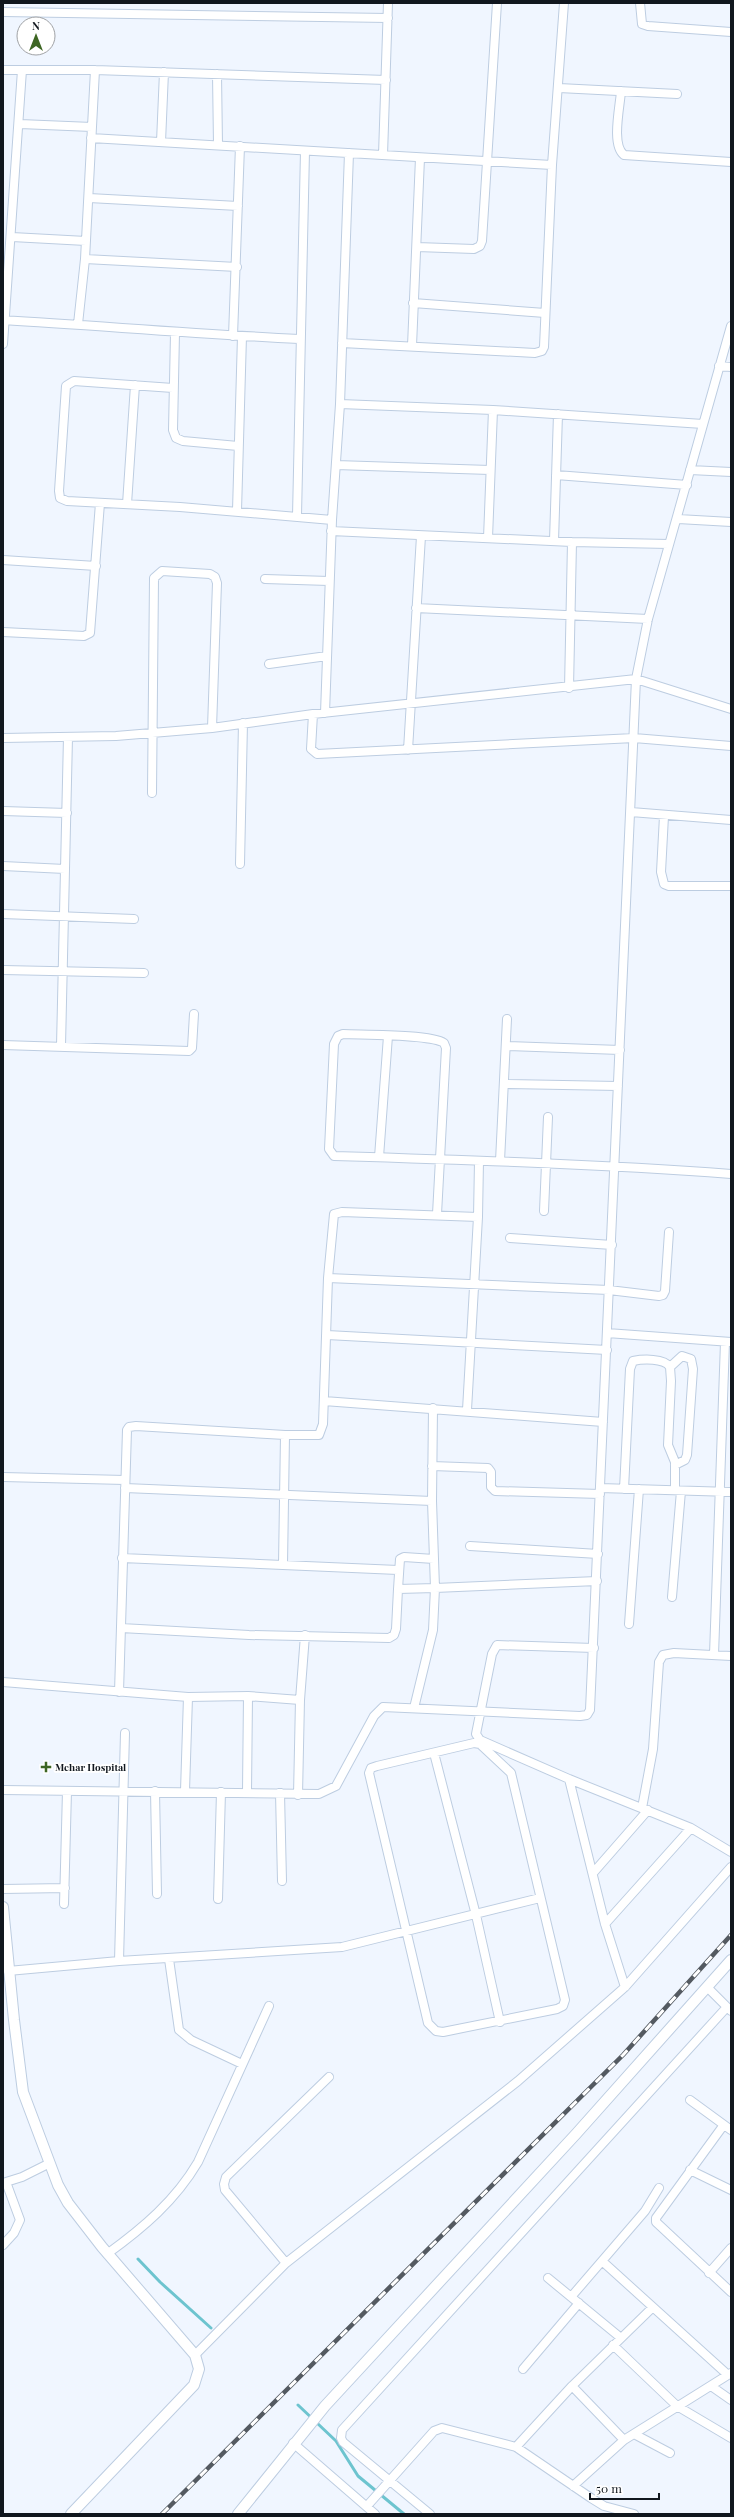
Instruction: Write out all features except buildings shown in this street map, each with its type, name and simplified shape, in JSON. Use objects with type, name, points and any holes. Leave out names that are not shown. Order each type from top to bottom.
[{"type":"street","points":[[383,156],[388,3]]},
{"type":"street","points":[[417,247],[474,249],[480,246],[488,161],[497,3]]},
{"type":"street","points":[[342,344],[542,351],[546,313],[552,165],[559,88],[564,3]]},
{"type":"street","points":[[640,3],[640,19],[642,24],[648,26],[731,32]]},
{"type":"street","points":[[3,12],[388,18]]},
{"type":"street","points":[[3,70],[95,70],[386,80]]},
{"type":"street","points":[[3,344],[20,124],[22,70]]},
{"type":"street","points":[[78,324],[85,259],[95,70]]},
{"type":"street","points":[[161,142],[164,72]]},
{"type":"street","points":[[217,74],[218,145]]},
{"type":"street","points":[[559,88],[677,94]]},
{"type":"street","points":[[622,91],[617,142],[619,151],[624,155],[731,162]]},
{"type":"street","points":[[20,124],[92,127]]},
{"type":"street","points":[[91,138],[552,165]]},
{"type":"street","points":[[233,336],[237,267],[240,146]]},
{"type":"street","points":[[297,516],[299,339],[305,151]]},
{"type":"street","points":[[325,713],[331,531],[340,404],[349,153]]},
{"type":"street","points":[[412,346],[420,158]]},
{"type":"street","points":[[88,198],[238,206]]},
{"type":"street","points":[[12,237],[86,241]]},
{"type":"street","points":[[85,259],[237,267]]},
{"type":"street","points":[[413,303],[546,313]]},
{"type":"street","points":[[4,320],[78,324],[174,333],[299,339]]},
{"type":"street","points":[[3,1790],[185,1790],[319,1794],[336,1786],[374,1716],[383,1707],[587,1715],[591,1705],[594,1648],[602,1422],[612,1245],[636,679],[648,619],[669,544],[678,519],[690,470],[731,326]]},
{"type":"street","points":[[174,333],[173,430],[176,438],[183,441],[238,446]]},
{"type":"street","points":[[236,511],[242,336]]},
{"type":"street","points":[[719,366],[731,367]]},
{"type":"street","points":[[173,388],[74,381],[66,386],[59,491],[60,498],[67,501],[100,504],[128,504],[236,511],[332,520]]},
{"type":"street","points":[[128,504],[135,385]]},
{"type":"street","points":[[340,404],[493,410],[703,424]]},
{"type":"street","points":[[488,538],[493,410]]},
{"type":"street","points":[[554,541],[558,414]]},
{"type":"street","points":[[336,465],[490,470]]},
{"type":"street","points":[[690,470],[731,472]]},
{"type":"street","points":[[556,475],[687,485]]},
{"type":"street","points":[[3,632],[88,636],[91,628],[100,504]]},
{"type":"street","points":[[678,519],[731,522]]},
{"type":"street","points":[[331,531],[572,542],[669,544]]},
{"type":"street","points":[[408,750],[409,704],[421,536]]},
{"type":"street","points":[[568,688],[572,542]]},
{"type":"street","points":[[3,560],[96,566]]},
{"type":"street","points":[[152,794],[154,578],[162,571],[210,574],[215,577],[217,583],[212,728]]},
{"type":"street","points":[[265,579],[329,581]]},
{"type":"street","points":[[416,608],[569,614],[648,619]]},
{"type":"street","points":[[269,664],[327,656]]},
{"type":"street","points":[[3,738],[152,734],[212,728],[313,714],[568,688],[636,679],[731,709]]},
{"type":"street","points":[[313,714],[311,749],[313,753],[408,750],[634,738],[731,746]]},
{"type":"street","points":[[240,864],[243,723]]},
{"type":"street","points":[[62,1046],[63,916],[68,737]]},
{"type":"street","points":[[3,811],[67,814]]},
{"type":"street","points":[[631,812],[664,816],[731,820]]},
{"type":"street","points":[[664,816],[661,872],[664,884],[669,886],[731,886]]},
{"type":"street","points":[[3,866],[65,869]]},
{"type":"street","points":[[3,914],[134,919]]},
{"type":"street","points":[[3,970],[144,973]]},
{"type":"street","points":[[3,1045],[189,1051],[192,1048],[194,1014]]},
{"type":"street","points":[[500,1161],[505,1084],[507,1019]]},
{"type":"street","points":[[437,1214],[440,1158],[446,1048],[444,1043],[433,1039],[388,1036],[343,1034],[338,1036],[334,1044],[330,1154],[334,1156],[440,1158],[615,1165],[731,1174]]},
{"type":"street","points":[[379,1157],[388,1036]]},
{"type":"street","points":[[506,1046],[620,1050]]},
{"type":"street","points":[[505,1084],[618,1086]]},
{"type":"street","points":[[544,1211],[548,1116]]},
{"type":"street","points":[[467,1410],[473,1283],[478,1217],[479,1160]]},
{"type":"street","points":[[118,1692],[127,1430],[132,1426],[285,1436],[319,1435],[323,1424],[328,1278],[334,1214],[342,1212],[437,1214],[478,1217]]},
{"type":"street","points":[[328,1278],[473,1283],[609,1290],[663,1295],[665,1291],[669,1232]]},
{"type":"street","points":[[510,1238],[612,1245]]},
{"type":"street","points":[[607,1333],[728,1342],[727,1409],[720,1492],[714,1655]]},
{"type":"street","points":[[327,1335],[606,1350]]},
{"type":"street","points":[[670,1367],[682,1356],[691,1359],[693,1369],[687,1455],[685,1460],[675,1465]]},
{"type":"street","points":[[624,1489],[631,1364],[638,1360],[663,1361],[670,1367],[671,1381],[668,1445],[675,1465],[678,1491],[672,1597]]},
{"type":"street","points":[[324,1401],[467,1410],[602,1422]]},
{"type":"street","points":[[414,1708],[433,1630],[435,1588],[432,1501],[433,1408]]},
{"type":"street","points":[[283,1565],[285,1436]]},
{"type":"street","points":[[432,1466],[488,1468],[491,1472],[491,1487],[495,1491],[600,1491],[639,1489],[731,1492]]},
{"type":"street","points":[[3,1477],[284,1494],[432,1501]]},
{"type":"street","points":[[629,1624],[639,1489]]},
{"type":"street","points":[[470,1546],[598,1554]]},
{"type":"street","points":[[121,1628],[249,1635],[389,1638],[394,1634],[396,1629],[398,1570],[400,1559],[404,1557],[434,1559]]},
{"type":"street","points":[[122,1558],[398,1570]]},
{"type":"street","points":[[398,1589],[597,1582]]},
{"type":"street","points":[[298,1794],[300,1700],[305,1635]]},
{"type":"street","points":[[594,1648],[497,1645],[492,1654],[476,1734],[480,1740],[569,1779],[690,1828],[731,1852]]},
{"type":"street","points":[[592,1873],[645,1809],[653,1749],[659,1662],[663,1655],[674,1653],[731,1656]]},
{"type":"street","points":[[3,1682],[188,1697],[248,1696],[300,1700]]},
{"type":"street","points":[[247,1792],[248,1696]]},
{"type":"street","points":[[185,1790],[188,1697]]},
{"type":"street","points":[[119,1961],[122,1790],[125,1733]]},
{"type":"street","points":[[466,1744],[480,1744],[509,1769],[513,1779],[565,2000],[563,2006],[558,2009],[500,2022],[443,2032],[431,2028],[404,1931],[369,1773],[371,1768],[377,1766],[434,1753],[466,1744]]},
{"type":"street","points":[[434,1753],[476,1915],[500,2022]]},
{"type":"street","points":[[569,1779],[592,1873],[624,1987]]},
{"type":"street","points":[[64,1904],[67,1790]]},
{"type":"street","points":[[155,1790],[158,1894]]},
{"type":"street","points":[[218,1899],[221,1792]]},
{"type":"street","points":[[280,1793],[282,1881]]},
{"type":"street","points":[[606,1924],[690,1828]]},
{"type":"street","points":[[195,2355],[286,2263],[518,2080],[624,1987],[731,1867]]},
{"type":"street","points":[[3,1889],[65,1888]]},
{"type":"street","points":[[7,1968],[332,1948],[476,1915],[540,1898]]},
{"type":"street","points":[[3,1907],[7,1968],[24,2092],[50,2163],[68,2203],[108,2254],[195,2355],[198,2369],[194,2386],[71,2514]]},
{"type":"street","points":[[169,1959],[180,2030],[190,2040],[242,2064]]},
{"type":"street","points":[[238,2514],[293,2443],[325,2406],[731,1960]]},
{"type":"street","points":[[430,2514],[388,2483],[343,2442],[341,2438],[342,2430],[729,2009],[707,1987]]},
{"type":"street","points":[[108,2254],[154,2219],[189,2177],[269,2006]]},
{"type":"street","points":[[286,2263],[225,2190],[224,2184],[230,2174],[329,2077]]},
{"type":"street","points":[[690,2100],[723,2126],[731,2130]]},
{"type":"street","points":[[723,2126],[656,2218],[656,2222],[731,2292]]},
{"type":"street","points":[[3,2245],[14,2233],[20,2220],[5,2181],[50,2163]]},
{"type":"street","points":[[690,2170],[731,2190]]},
{"type":"street","points":[[572,2297],[645,2211],[659,2188]]},
{"type":"street","points":[[709,2273],[731,2248]]},
{"type":"street","points":[[573,2486],[624,2440],[676,2406],[730,2374],[652,2308],[602,2261]]},
{"type":"street","points":[[548,2278],[622,2338]]},
{"type":"street","points":[[523,2370],[579,2303]]},
{"type":"street","points":[[516,2447],[572,2386],[652,2308]]},
{"type":"street","points":[[613,2345],[676,2406],[731,2438]]},
{"type":"street","points":[[572,2386],[624,2440]]},
{"type":"street","points":[[711,2386],[731,2400]]},
{"type":"street","points":[[367,2506],[428,2437],[438,2430],[452,2430],[516,2447],[604,2506],[634,2514]]},
{"type":"street","points":[[634,2434],[670,2453]]},
{"type":"street","points":[[293,2443],[375,2514]]},
{"type":"waterway","points":[[138,2259],[160,2282],[211,2328]]},
{"type":"waterway","points":[[298,2405],[336,2441],[358,2476],[404,2514]]},
{"type":"railway","points":[[162,2514],[623,2055],[731,1935]]},
{"type":"place","name":"Mehar Hospital","points":[[46,1767]]}]
